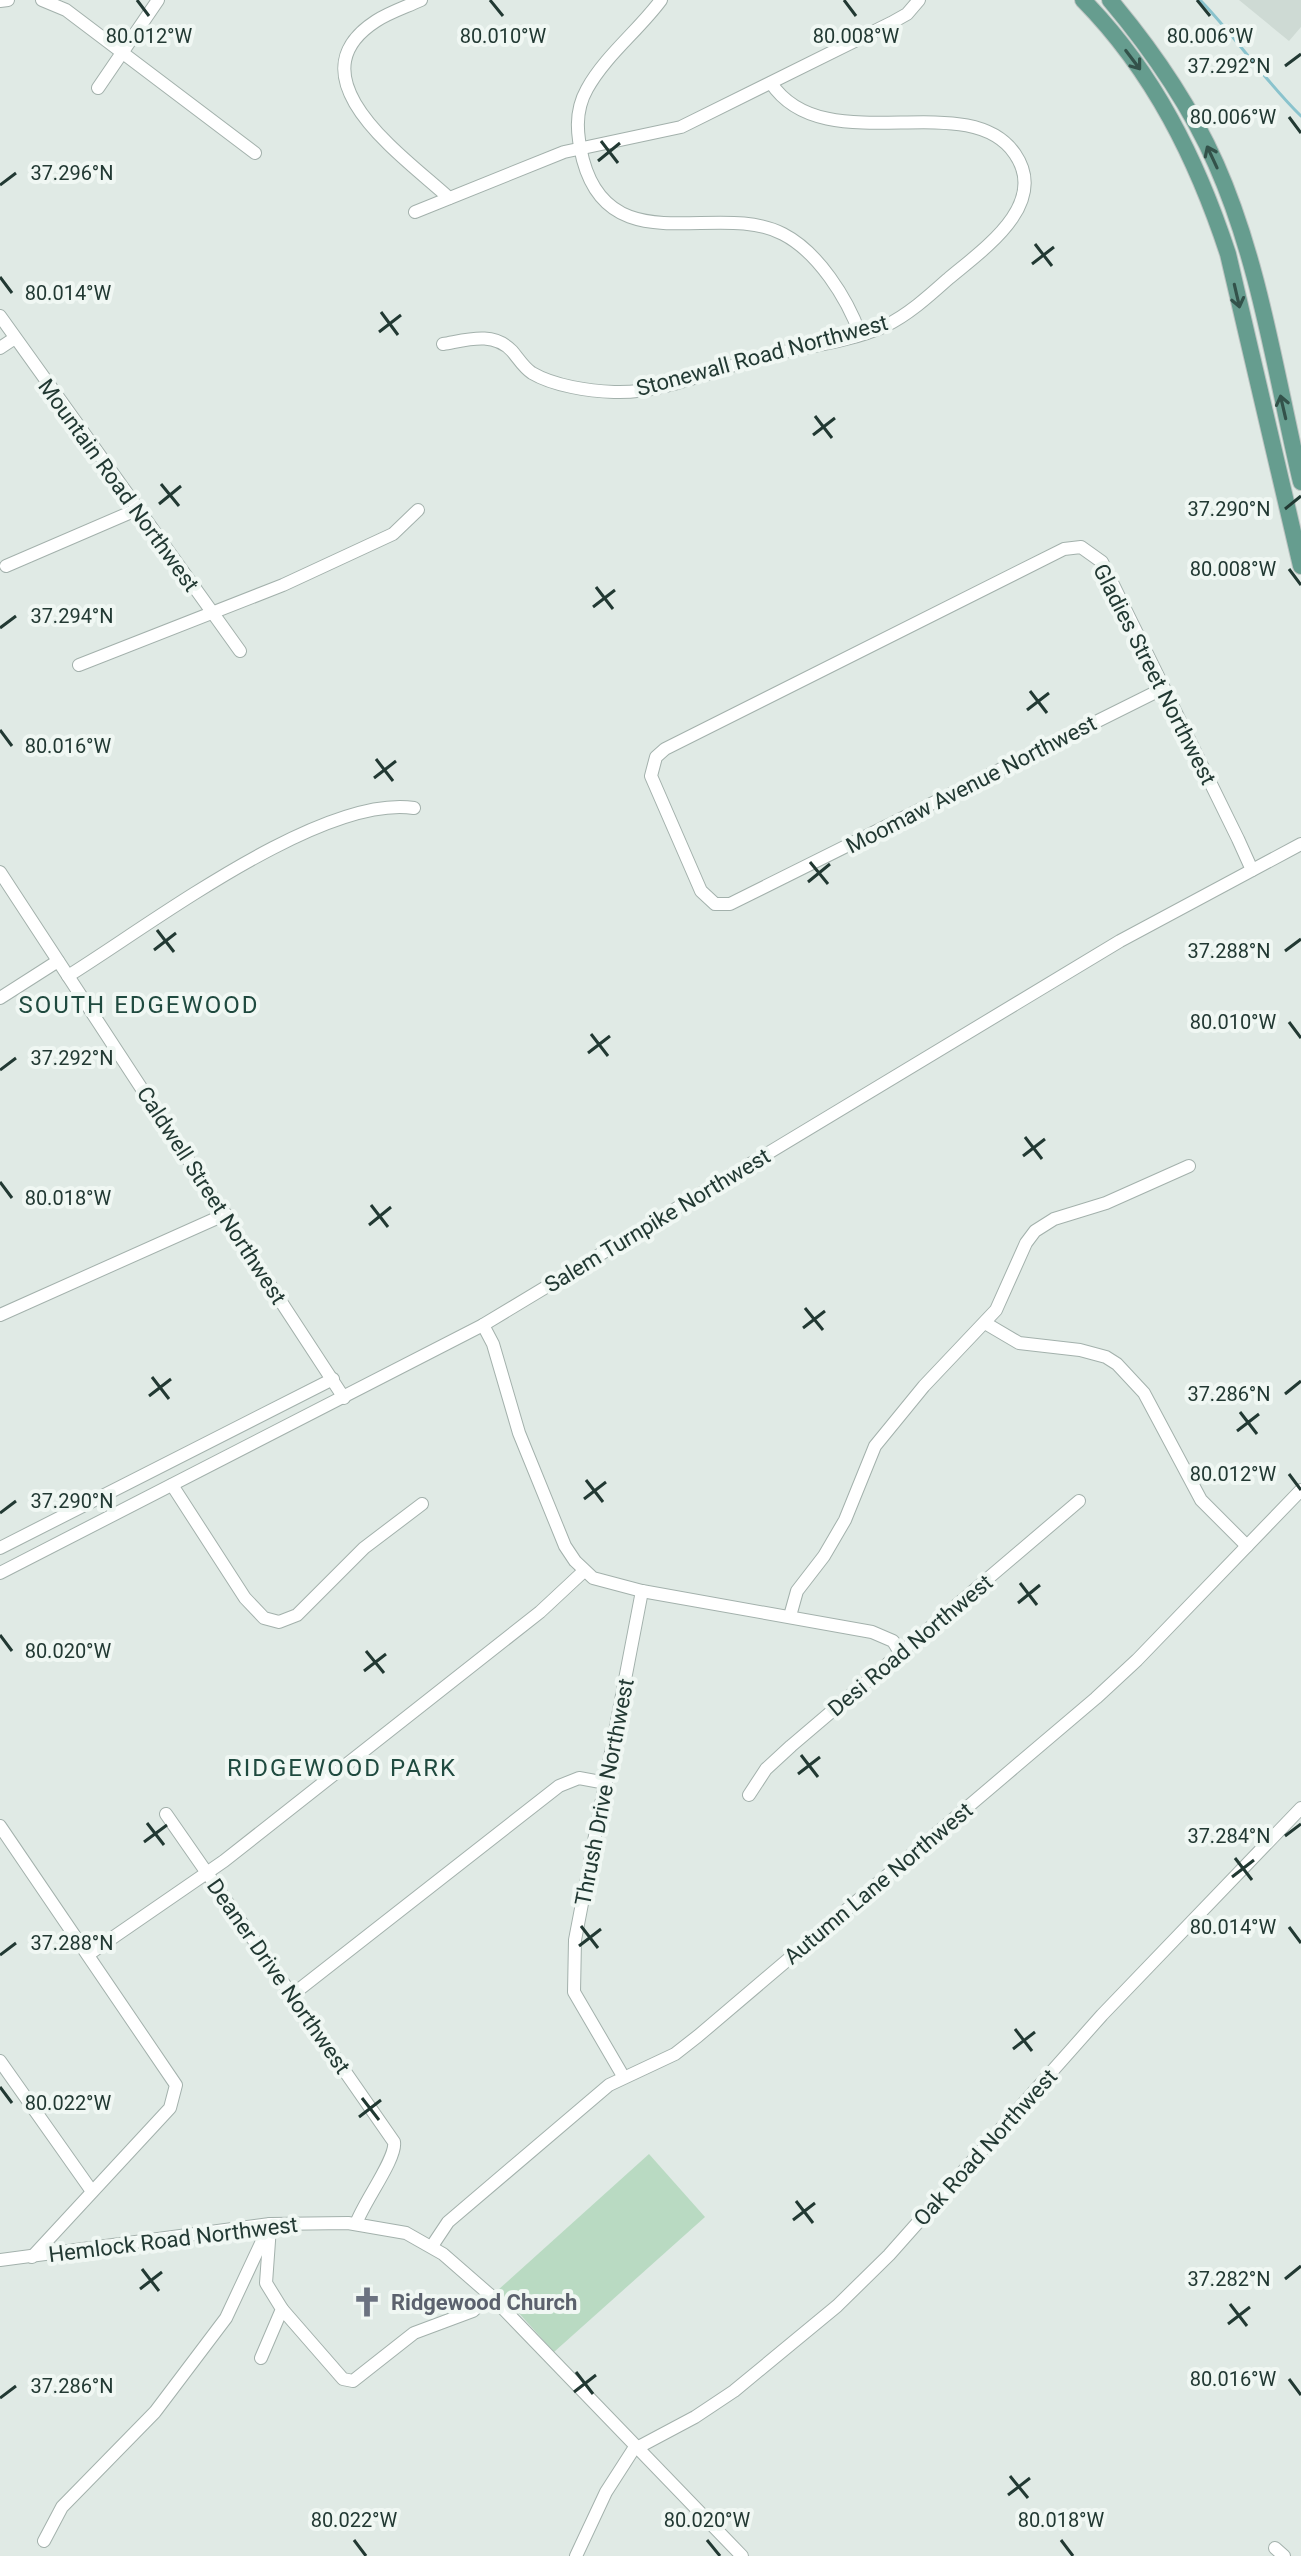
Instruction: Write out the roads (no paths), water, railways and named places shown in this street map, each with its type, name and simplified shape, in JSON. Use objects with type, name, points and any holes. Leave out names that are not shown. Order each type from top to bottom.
[{"type":"main road","points":[[1083,0],[1114,35],[1159,98],[1179,132],[1213,208],[1228,254],[1301,566]]},
{"type":"main road","points":[[1110,0],[1177,91],[1216,164],[1249,261],[1301,482]]},
{"type":"street","points":[[0,1],[8,0]]},
{"type":"street","points":[[42,0],[66,10],[255,153]]},
{"type":"street","points":[[98,88],[158,0]]},
{"type":"street","points":[[421,0],[374,22],[356,40],[348,56],[345,86],[364,119],[449,198]]},
{"type":"street","points":[[661,0],[586,91],[578,118],[580,148],[591,179],[601,193],[636,219],[666,225],[755,225],[782,233],[798,242],[817,261],[850,310],[860,334]]},
{"type":"street","points":[[415,212],[544,159],[580,148],[681,127],[891,23],[907,14],[919,0]]},
{"type":"street","name":"Stonewall Road Northwest","points":[[443,344],[476,338],[497,340],[534,374],[571,385],[625,391],[657,387],[860,334],[893,322],[1001,234],[1023,194],[1020,164],[1006,143],[989,132],[964,126],[827,119],[795,107],[771,83]]},
{"type":"street","name":"Mountain Road Northwest","points":[[0,316],[136,510],[240,651]]},
{"type":"street","points":[[0,348],[15,338]]},
{"type":"street","points":[[6,566],[136,510]]},
{"type":"street","points":[[79,665],[232,607],[393,534],[418,510]]},
{"type":"street","name":"Gladies Street Northwest","points":[[735,902],[715,904],[704,896],[651,776],[652,766],[662,751],[1064,549],[1086,548],[1102,562],[1252,870]]},
{"type":"street","name":"Moomaw Avenue Northwest","points":[[735,902],[1164,688]]},
{"type":"street","points":[[68,976],[297,833],[376,808],[414,808]]},
{"type":"street","name":"Salem Turnpike Northwest","points":[[0,1573],[483,1325],[1120,941],[1301,844]]},
{"type":"street","name":"Caldwell Street Northwest","points":[[0,872],[344,1398]]},
{"type":"street","points":[[0,998],[58,961]]},
{"type":"street","points":[[790,1616],[797,1591],[845,1520],[875,1446],[924,1386],[985,1323],[1004,1296],[1026,1243],[1041,1226],[1106,1203],[1189,1166]]},
{"type":"street","points":[[0,1315],[226,1214]]},
{"type":"street","points":[[985,1323],[1019,1343],[1080,1350],[1106,1357],[1117,1364],[1144,1393],[1201,1500],[1247,1546]]},
{"type":"street","points":[[483,1325],[493,1344],[519,1433],[548,1506],[565,1546],[584,1571],[605,1582],[642,1591],[790,1616],[885,1637],[901,1654]]},
{"type":"street","points":[[0,1548],[333,1379]]},
{"type":"street","points":[[172,1485],[245,1598],[264,1618],[279,1622],[297,1615],[364,1548],[422,1504]]},
{"type":"street","name":"Autumn Lane Northwest","points":[[432,2246],[448,2222],[623,2076],[663,2061],[687,2045],[1117,1679],[1301,1490]]},
{"type":"street","name":"Desi Road Northwest","points":[[749,1795],[766,1769],[1079,1501]]},
{"type":"street","points":[[89,1954],[207,1871],[540,1612],[584,1571]]},
{"type":"street","name":"Thrush Drive Northwest","points":[[623,2076],[579,2004],[572,1982],[575,1940],[642,1591]]},
{"type":"street","points":[[292,1995],[559,1786],[579,1778],[606,1783]]},
{"type":"street","name":"Oak Road Northwest","points":[[637,2448],[695,2417],[734,2391],[837,2306],[889,2255],[1216,1893],[1301,1808]]},
{"type":"street","name":"Deaner Drive Northwest","points":[[166,1814],[394,2142],[394,2153],[374,2184],[356,2224]]},
{"type":"street","points":[[0,1826],[173,2076],[176,2094],[170,2108],[32,2257]]},
{"type":"street","points":[[0,2061],[91,2190]]},
{"type":"street","points":[[270,2224],[266,2283],[282,2309],[343,2379],[353,2381],[414,2333],[473,2311],[490,2295]]},
{"type":"street","points":[[44,2541],[62,2507],[155,2412],[226,2318],[270,2224]]},
{"type":"street","name":"Hemlock Road Northwest","points":[[0,2260],[270,2224],[356,2224],[406,2233],[432,2246],[490,2295],[742,2556]]},
{"type":"street","points":[[261,2358],[282,2309]]},
{"type":"street","points":[[576,2556],[622,2463],[637,2448]]},
{"type":"waterway","points":[[1200,0],[1301,116]]},
{"type":"place","name":"Ridgewood Church","points":[[367,2302]]},
{"type":"district","name":"SOUTH EDGEWOOD","points":[[139,1005]]},
{"type":"district","name":"RIDGEWOOD PARK","points":[[342,1768]]}]
